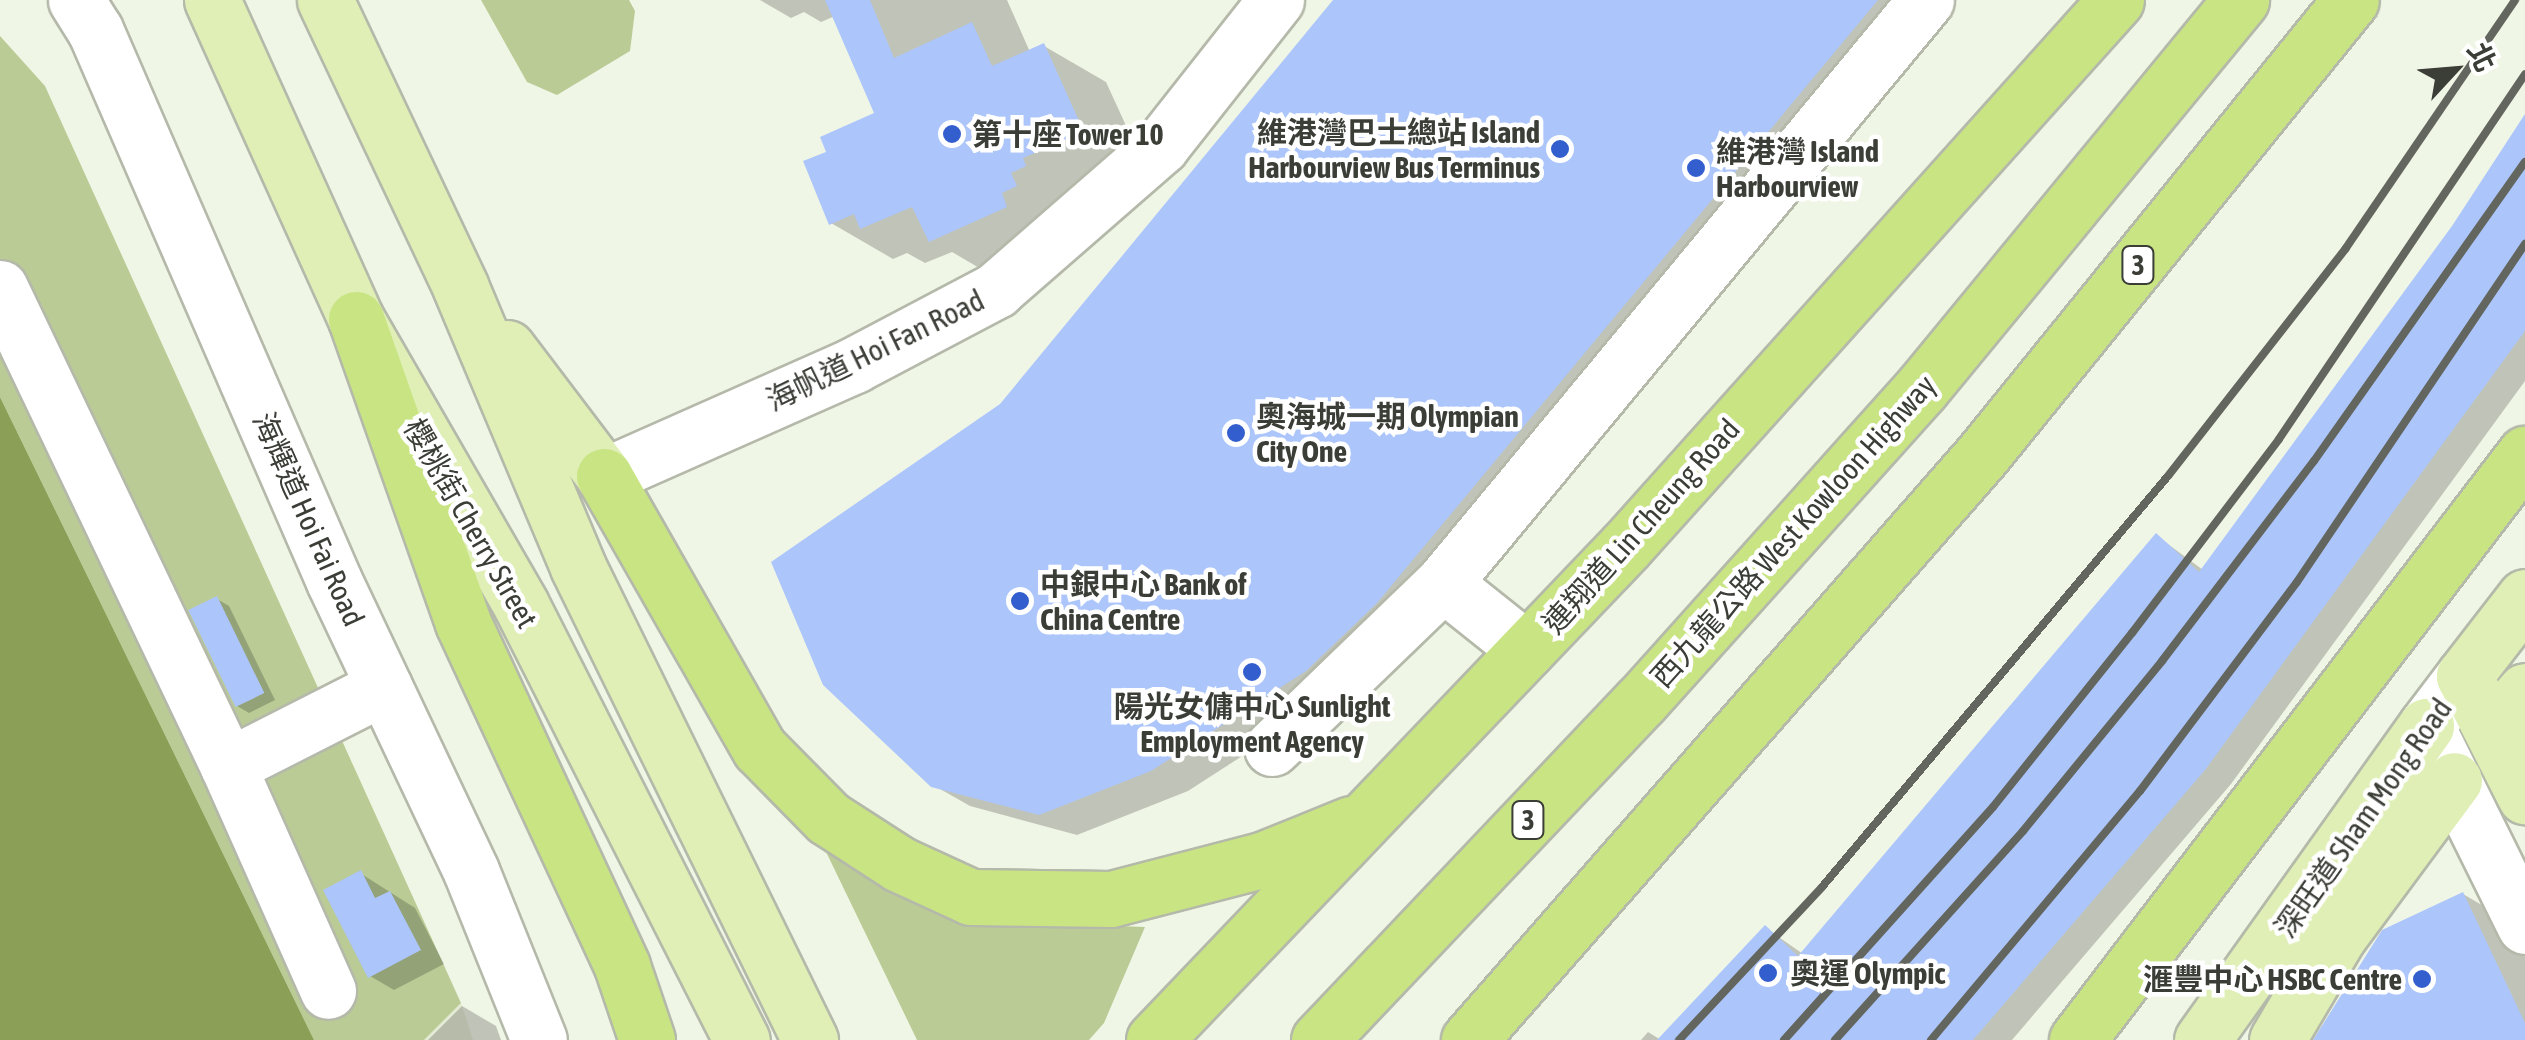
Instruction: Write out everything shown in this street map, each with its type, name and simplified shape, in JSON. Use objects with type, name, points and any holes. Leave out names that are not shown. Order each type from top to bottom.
[{"type":"highway","name":"連翔道 Lin Cheung Road","points":[[1154,1040],[1526,650],[2088,20],[2116,0]]},
{"type":"highway","name":"西九龍公路 West Kowloon Highway","points":[[1319,1040],[1641,701],[1854,464],[2241,0]]},
{"type":"highway","name":"3","points":[[1470,1040],[1920,528],[2351,0]]},
{"type":"highway","points":[[356,319],[463,623],[622,966],[647,1040]]},
{"type":"highway","points":[[2077,1040],[2525,454]]},
{"type":"highway","points":[[604,476],[760,748],[828,818],[899,864],[971,897],[1044,901],[1146,894],[1262,860],[1363,820]]},
{"type":"main road","name":"櫻桃街 Cherry Street","points":[[212,0],[356,319],[520,605],[742,1040]]},
{"type":"main road","points":[[325,0],[460,286],[578,567],[810,1040]]},
{"type":"main road","points":[[460,286],[604,476]]},
{"type":"main road","name":"深旺道 Sham Mong Road","points":[[2464,676],[2525,597]]},
{"type":"main road","points":[[2464,676],[2508,710],[2525,796]]},
{"type":"main road","name":"深旺道 Sham Mong Road","points":[[2202,1040],[2426,726]]},
{"type":"main road","name":"深旺道 Sham Mong Road","points":[[2277,1040],[2338,937],[2454,780]]},
{"type":"street","name":"海輝道 Hoi Fai Road","points":[[76,0],[96,30],[384,687],[471,870],[539,1040]]},
{"type":"street","name":"海帆道 Hoi Fan Road","points":[[604,476],[854,365],[996,290],[1162,146],[1276,0]]},
{"type":"street","points":[[1272,748],[1443,583],[1926,0]]},
{"type":"street","points":[[0,288],[228,766],[328,991]]},
{"type":"street","points":[[1443,583],[1526,650]]},
{"type":"street","name":"深旺道 Sham Mong Road","points":[[2426,726],[2464,676]]},
{"type":"street","points":[[228,766],[384,687]]},
{"type":"street","name":"深旺道 Sham Mong Road","points":[[2454,780],[2508,710]]},
{"type":"street","points":[[2426,726],[2525,926]]},
{"type":"shaded area","points":[[481,0],[629,0],[635,11],[630,51],[557,95],[527,82]]},
{"type":"shaded area","points":[[0,36],[45,86],[461,1003],[424,1040],[314,1040],[0,397]]},
{"type":"shaded area","points":[[0,397],[314,1040],[0,1040]]},
{"type":"shaded area","points":[[814,827],[1012,922],[1145,927],[1104,1023],[1089,1040],[917,1040]]},
{"type":"shaded area","points":[[461,1003],[473,1040],[424,1040]]},
{"type":"building","name":"第十座 Tower 10","points":[[825,0],[870,0],[894,58],[972,22],[992,66],[1044,43],[1084,132],[1023,158],[1026,166],[1011,173],[1017,186],[1002,193],[1007,207],[929,242],[912,207],[860,229],[854,214],[829,225],[803,161],[826,152],[820,137],[874,113]]},
{"type":"building","name":"奧海城一期 Olympian City One","points":[[1333,0],[1878,0],[1377,603],[1306,671],[1151,771],[1039,815],[931,787],[823,685],[771,562],[1000,404]]},
{"type":"building","points":[[2525,114],[2525,331],[2205,770],[1973,1040],[1657,1040],[1765,925],[1798,956],[2156,533],[2199,572],[2452,226]]},
{"type":"building","points":[[217,596],[264,693],[236,707],[188,610]]},
{"type":"building","points":[[361,870],[375,898],[390,891],[421,950],[368,978],[323,890]]},
{"type":"building","name":"滙豐中心 HSBC Centre","points":[[2463,892],[2525,1023],[2525,1040],[2313,1040],[2382,930]]},
{"type":"railway","points":[[1679,1040],[1822,887],[2168,476],[2346,248],[2515,0]]},
{"type":"railway","points":[[1784,1040],[1993,807],[2132,633],[2279,439],[2525,74]]},
{"type":"railway","points":[[1835,1040],[2023,831],[2162,661],[2314,461],[2525,162]]},
{"type":"railway","points":[[1931,1040],[2140,791],[2297,582],[2525,244]]},
{"type":"place","name":"第十座 Tower 10","points":[[952,134]]},
{"type":"place","name":"維港灣巴士總站 Island Harbourview Bus Terminus","points":[[1560,149]]},
{"type":"place","name":"維港灣 Island Harbourview","points":[[1696,168]]},
{"type":"place","name":"奧海城一期 Olympian City One","points":[[1236,433]]},
{"type":"place","name":"中銀中心 Bank of China Centre","points":[[1020,601]]},
{"type":"place","name":"陽光女傭中心 Sunlight Employment Agency","points":[[1252,672]]},
{"type":"place","name":"奧運 Olympic","points":[[1768,973]]},
{"type":"place","name":"滙豐中心 HSBC Centre","points":[[2422,979]]}]
